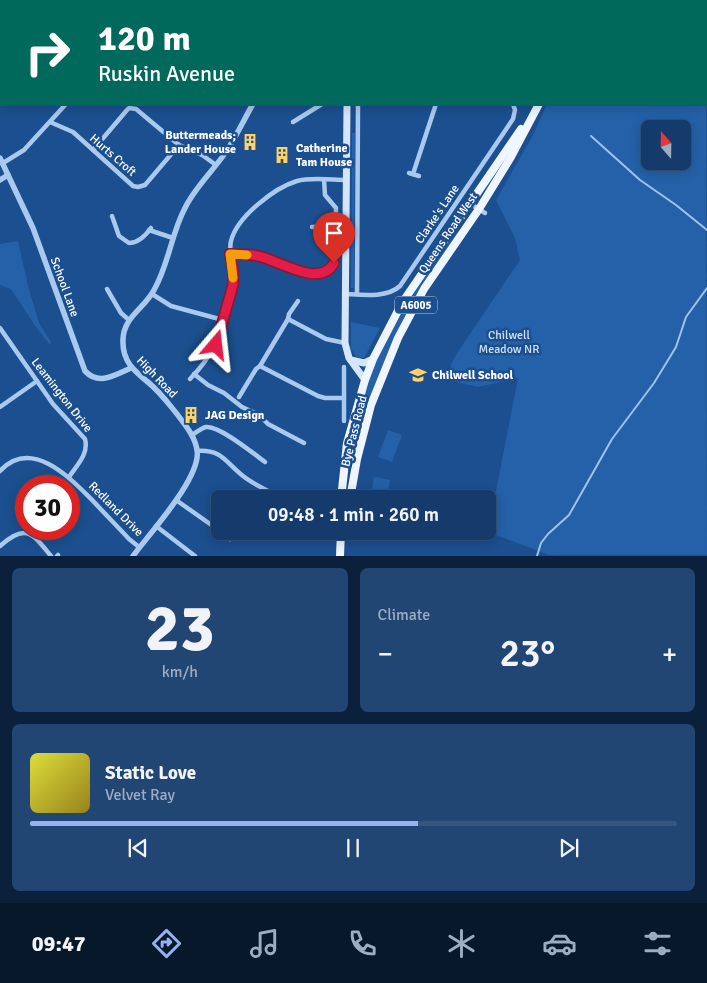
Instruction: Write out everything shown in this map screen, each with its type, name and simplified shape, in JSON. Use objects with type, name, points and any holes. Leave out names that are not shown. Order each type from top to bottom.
[{"type":"main road","name":"Bye Pass Road","points":[[347,105],[345,343],[346,351],[365,380]]},
{"type":"main road","name":"Queens Road West","points":[[373,360],[402,303],[537,107]]},
{"type":"main road","name":"Queens Road West","points":[[383,371],[424,289],[482,211],[537,107]]},
{"type":"main road","points":[[351,360],[364,363],[373,360]]},
{"type":"main road","name":"Bye Pass Road","points":[[342,490],[347,443],[365,380],[373,360]]},
{"type":"main road","name":"Bye Pass Road","points":[[352,490],[357,459],[371,405],[383,371]]},
{"type":"main road","points":[[340,556],[341,540]]},
{"type":"street","points":[[1,161],[24,150],[65,105]]},
{"type":"street","name":"High Road","points":[[198,451],[192,436],[158,392],[131,368],[123,346],[123,333],[129,320],[152,294],[163,271],[183,212],[190,198],[236,138],[252,105]]},
{"type":"street","points":[[293,122],[320,105]]},
{"type":"street","points":[[357,294],[358,105]]},
{"type":"street","points":[[419,176],[411,173],[436,105]]},
{"type":"street","name":"Clarke's Lane","points":[[346,294],[390,292],[400,286],[513,119],[515,110],[513,105]]},
{"type":"street","points":[[93,150],[127,110],[133,108],[178,144],[216,164]]},
{"type":"street","points":[[300,118],[304,124]]},
{"type":"street","name":"Hurts Croft","points":[[50,122],[72,132],[133,186],[138,188],[145,185],[178,144]]},
{"type":"street","points":[[347,127],[358,127]]},
{"type":"street","name":"School Lane","points":[[1,161],[33,228],[85,372],[96,379],[104,379],[131,368]]},
{"type":"street","points":[[0,180],[8,175]]},
{"type":"street","points":[[230,254],[260,256],[310,274],[322,274],[329,269],[334,263],[335,206],[325,195],[324,180]]},
{"type":"street","points":[[190,378],[213,350],[223,320],[233,285],[230,254],[231,240],[236,229],[264,200],[295,181],[346,180]]},
{"type":"street","points":[[470,203],[482,211]]},
{"type":"street","points":[[112,216],[119,236],[129,243],[137,241],[150,229],[174,238]]},
{"type":"street","points":[[107,224],[114,222]]},
{"type":"street","points":[[312,227],[336,227]]},
{"type":"street","points":[[107,289],[121,313],[129,320]]},
{"type":"street","points":[[152,294],[171,306],[223,320]]},
{"type":"street","points":[[239,397],[256,369],[260,366],[298,301]]},
{"type":"street","points":[[288,319],[326,339],[345,343]]},
{"type":"street","name":"Leamington Drive","points":[[0,328],[53,404],[85,439],[84,454],[70,475]]},
{"type":"street","points":[[260,366],[318,396],[344,398]]},
{"type":"street","name":"Bye Pass Road","points":[[344,367],[344,421]]},
{"type":"street","points":[[194,374],[208,385],[259,415],[268,424],[304,443]]},
{"type":"street","points":[[0,407],[37,381]]},
{"type":"street","points":[[249,410],[252,404]]},
{"type":"street","points":[[192,436],[206,427],[215,428],[265,462]]},
{"type":"street","points":[[255,454],[260,448]]},
{"type":"street","points":[[133,556],[176,500],[192,471],[198,451],[210,451],[219,454],[244,477],[267,490]]},
{"type":"street","name":"Redland Drive","points":[[0,471],[6,465],[15,461],[31,458],[47,463],[66,475]]},
{"type":"street","name":"Redland Drive","points":[[80,488],[139,547]]},
{"type":"street","points":[[176,500],[211,525]]},
{"type":"street","points":[[156,526],[195,556]]},
{"type":"street","points":[[0,546],[11,536],[26,534],[35,537],[51,556]]},
{"type":"green space","name":"Chilwell Meadow NR","points":[[547,105],[706,105],[707,555],[549,555],[496,535],[496,491],[518,378],[478,387],[447,380],[451,364],[459,350],[520,260],[515,238],[496,200],[533,135]]},
{"type":"green space","points":[[352,133],[355,133],[354,288],[351,288]]},
{"type":"green space","points":[[472,215],[427,278],[402,322],[381,369],[365,417],[352,466],[348,467],[353,437],[365,394],[390,330],[420,282]]},
{"type":"green space","points":[[18,241],[39,323],[51,342],[50,345],[11,289],[0,285],[0,244]]},
{"type":"green space","points":[[351,322],[380,328],[364,358],[357,357],[351,349]]},
{"type":"green space","points":[[388,430],[402,435],[392,462],[378,457]]},
{"type":"green space","points":[[374,477],[390,480],[388,490],[372,490]]},
{"type":"waterway","points":[[591,136],[640,180],[707,230]]},
{"type":"waterway","points":[[537,556],[541,543],[569,515],[612,439],[654,383],[676,347],[686,317],[707,288]]},
{"type":"slow traffic","points":[[233,278],[230,254],[247,255]]},
{"type":"place","name":"Buttermeads; Lander House","points":[[250,142]]},
{"type":"place","name":"Catherine Tam House","points":[[282,155]]},
{"type":"place","name":"Chilwell School","points":[[418,375]]},
{"type":"place","name":"JAG Design","points":[[191,415]]},
{"type":"route","points":[[216,345],[233,285],[230,254],[260,256],[310,274],[325,272],[334,263]]}]
